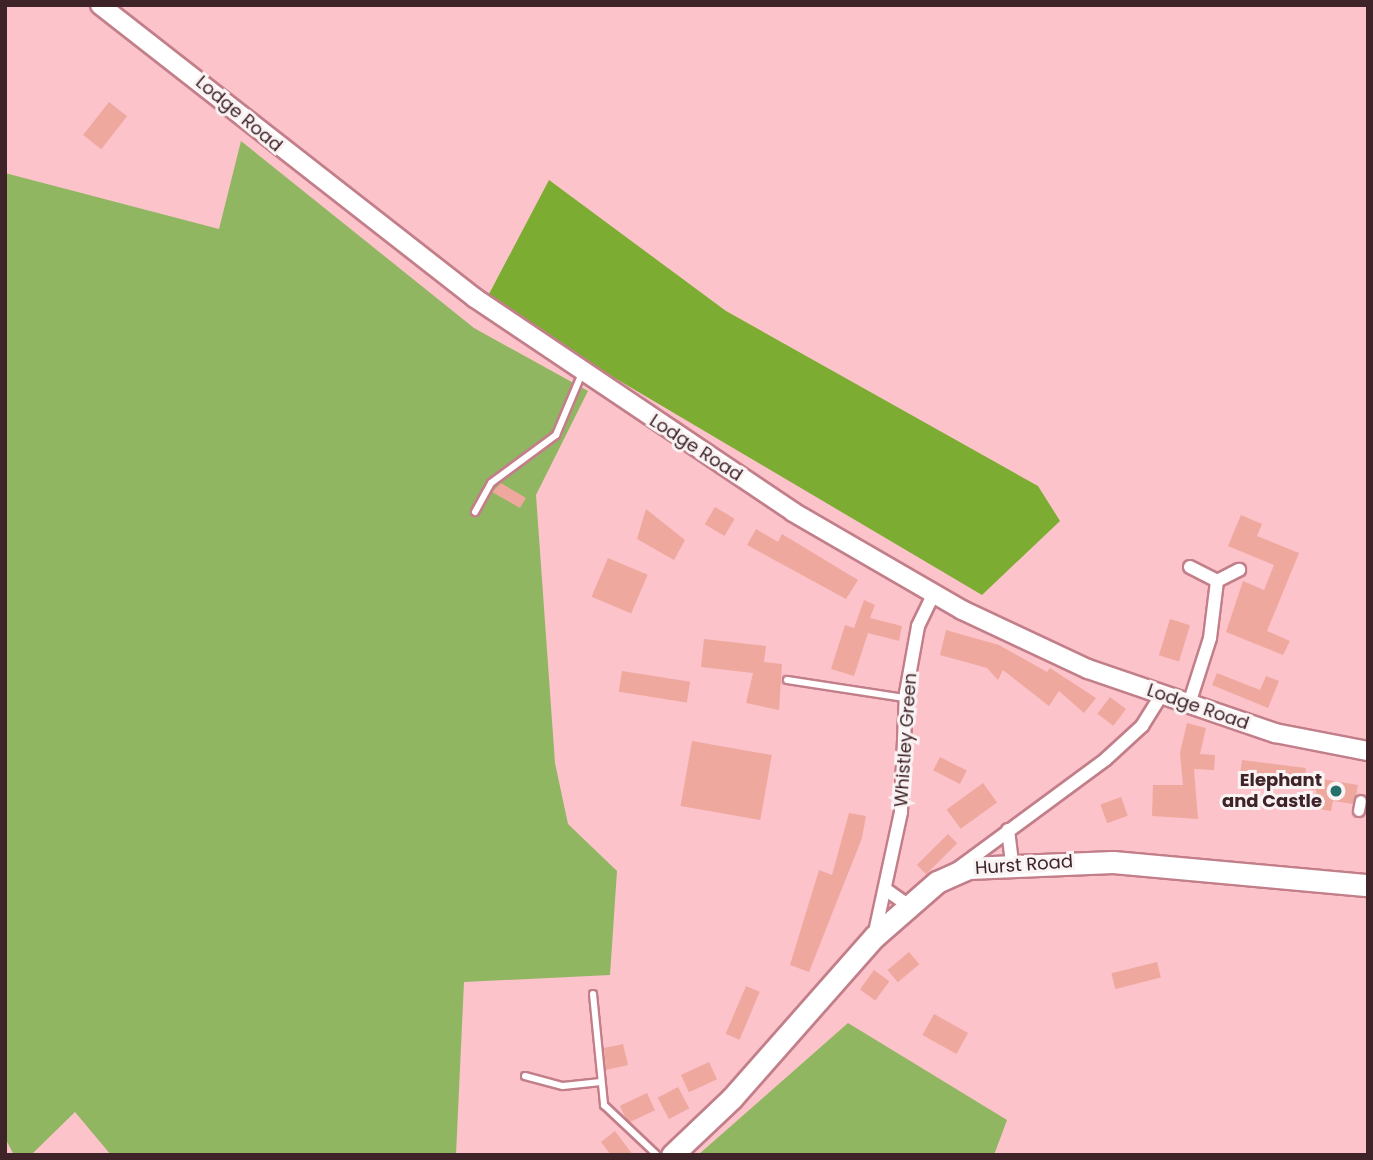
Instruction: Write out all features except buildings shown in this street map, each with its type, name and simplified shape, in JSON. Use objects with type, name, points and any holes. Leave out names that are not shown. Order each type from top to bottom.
[{"type":"main road","name":"Lodge Road","points":[[100,5],[338,196],[582,373],[793,512],[934,593],[1026,641],[1189,704],[1275,733],[1368,751]]},
{"type":"main road","name":"Hurst Road","points":[[672,1155],[732,1098],[874,937],[908,905],[954,873],[1012,862],[1112,862],[1368,885]]},
{"type":"street","points":[[1190,567],[1217,581]]},
{"type":"street","points":[[1217,581],[1239,570]]},
{"type":"street","points":[[1189,704],[1210,638],[1217,581]]},
{"type":"street","name":"Whistley Green","points":[[874,937],[901,812],[905,698],[918,626],[934,593]]},
{"type":"street","points":[[954,873],[977,849],[1008,830],[1106,759],[1142,726],[1162,694]]},
{"type":"street","points":[[1008,830],[1012,862]]},
{"type":"street","points":[[885,889],[908,905]]},
{"type":"lane","points":[[475,512],[491,482],[556,435],[582,373]]},
{"type":"lane","points":[[787,680],[905,698]]},
{"type":"lane","points":[[593,994],[601,1082],[607,1111],[657,1155]]},
{"type":"lane","points":[[525,1076],[564,1086],[601,1082]]},
{"type":"green space","points":[[241,141],[474,328],[588,391],[536,495],[555,763],[568,824],[617,871],[610,975],[464,982],[456,1155],[111,1155],[75,1112],[31,1155],[14,1155],[5,1138],[5,173],[219,229]]},
{"type":"green space","points":[[549,180],[726,311],[1038,486],[1060,521],[982,595],[608,374],[489,294]]},
{"type":"green space","points":[[848,1023],[1007,1120],[994,1155],[698,1155]]},
{"type":"place","name":"Elephant and Castle","points":[[1336,791]]}]
